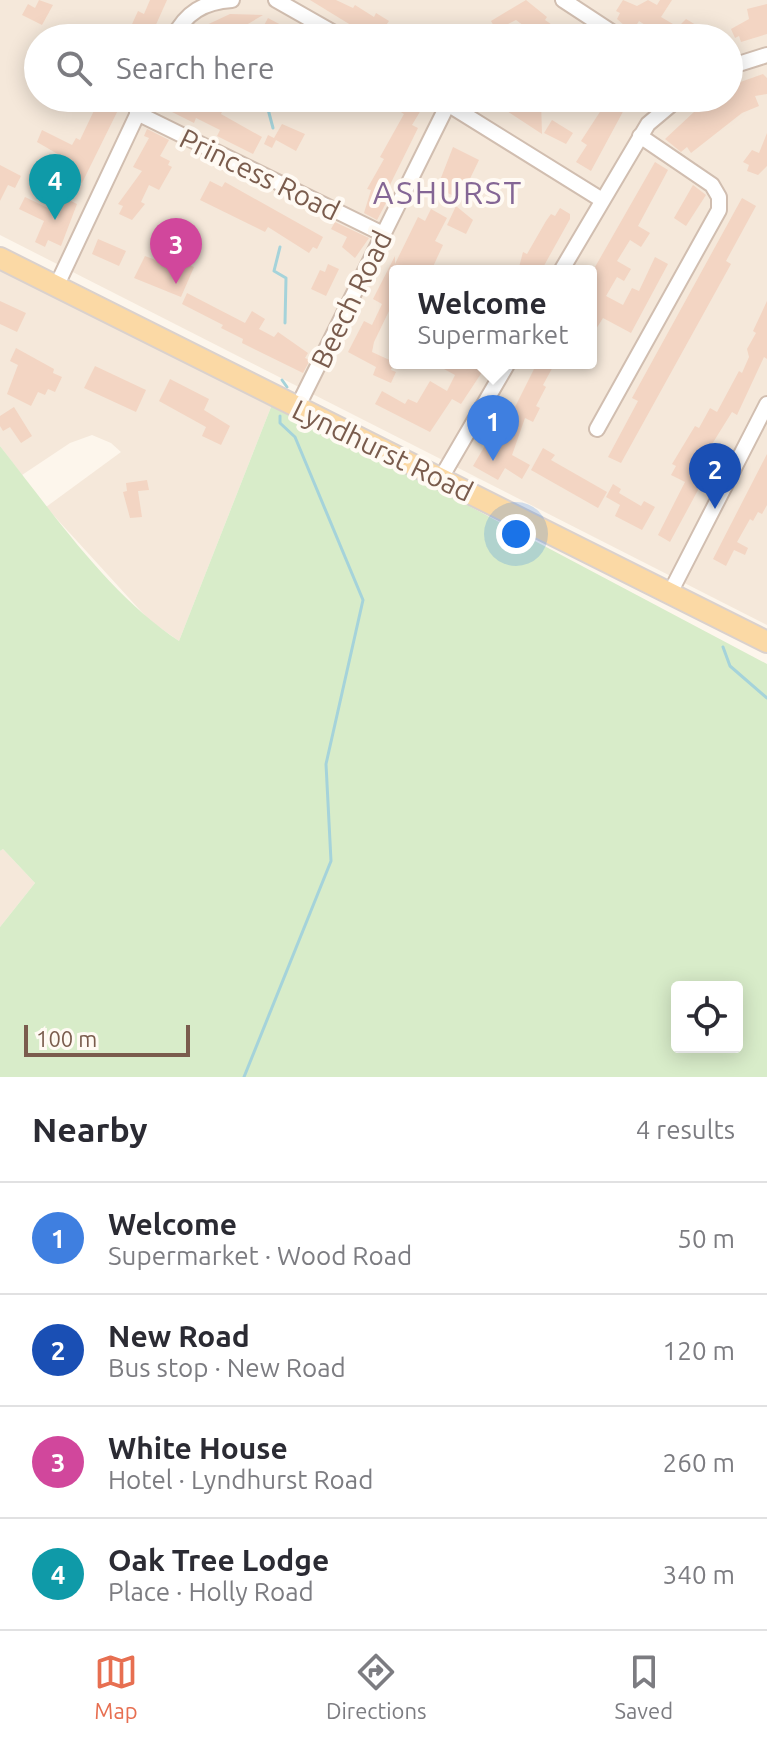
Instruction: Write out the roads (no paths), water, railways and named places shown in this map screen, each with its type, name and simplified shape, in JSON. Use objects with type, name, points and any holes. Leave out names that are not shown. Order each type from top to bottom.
[{"type":"main road","name":"Lyndhurst Road","points":[[0,258],[767,642]]},
{"type":"street","points":[[181,24],[195,10],[216,1],[232,0]]},
{"type":"street","points":[[276,0],[318,24]]},
{"type":"street","points":[[563,0],[600,24]]},
{"type":"street","points":[[743,63],[767,55]]},
{"type":"street","name":"Beech Road","points":[[297,408],[383,234],[438,112]]},
{"type":"street","points":[[461,112],[602,200]]},
{"type":"street","points":[[564,265],[640,136],[662,112]]},
{"type":"street","points":[[56,287],[137,113]]},
{"type":"street","name":"Princess Road","points":[[137,113],[383,234]]},
{"type":"street","points":[[597,429],[611,417],[719,210],[719,197],[712,185],[640,136]]},
{"type":"street","points":[[441,478],[505,369]]},
{"type":"street","points":[[670,593],[767,404]]},
{"type":"waterway","points":[[269,112],[273,128]]},
{"type":"waterway","points":[[280,247],[274,271],[286,278],[285,323]]},
{"type":"waterway","points":[[282,380],[287,387]]},
{"type":"waterway","points":[[244,1077],[331,861],[326,764],[363,600],[295,437],[280,423],[280,416]]},
{"type":"waterway","points":[[723,647],[730,666],[767,698]]},
{"type":"place","name":"Oak Tree Lodge","points":[[55,220]]},
{"type":"place","name":"White House","points":[[176,284]]},
{"type":"place","name":"Welcome","points":[[493,461]]},
{"type":"place","name":"New Road","points":[[715,509]]},
{"type":"district","name":"ASHURST","points":[[448,192]]}]
